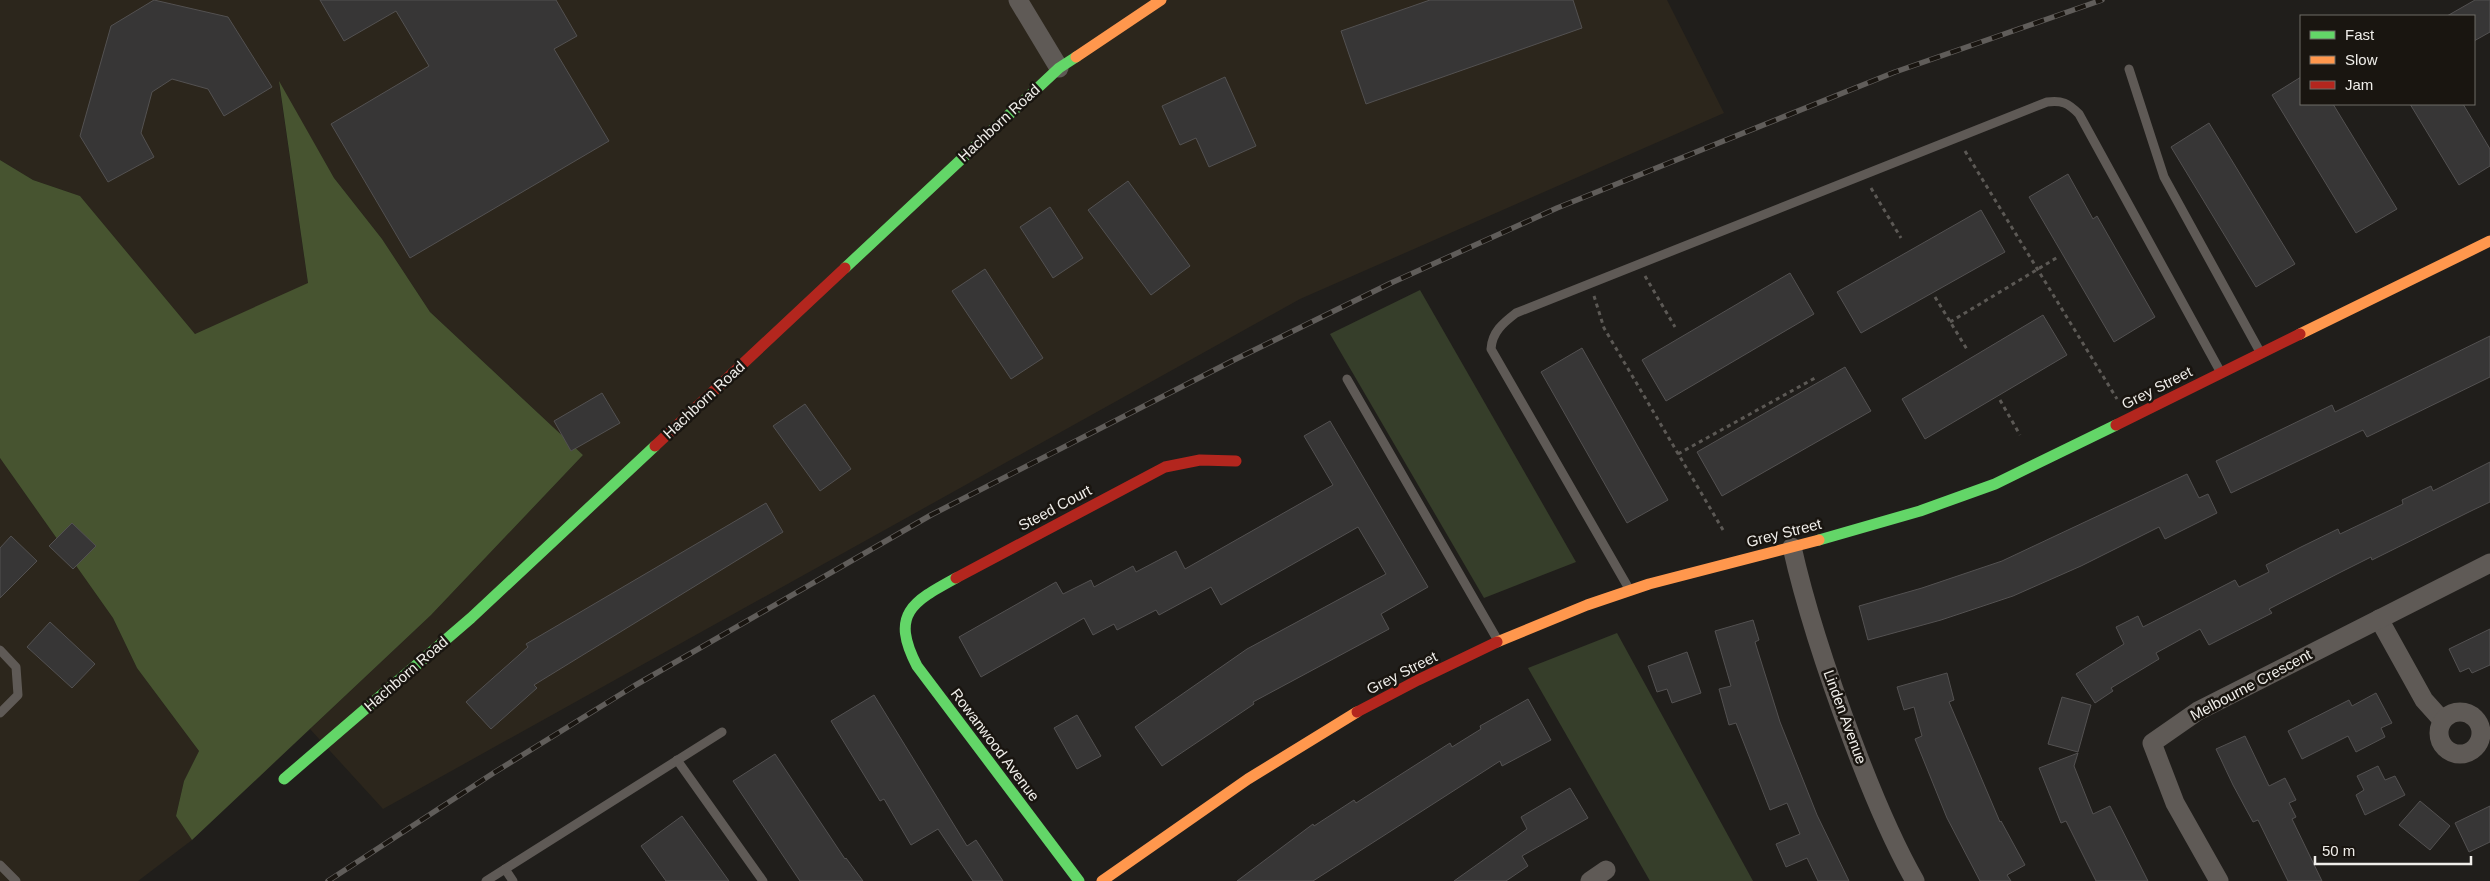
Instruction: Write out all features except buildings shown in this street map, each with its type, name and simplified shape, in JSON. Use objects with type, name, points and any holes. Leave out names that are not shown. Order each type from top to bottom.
[{"type":"street","points":[[1018,0],[1059,68]]},
{"type":"street","name":"Hachborn Road","points":[[284,779],[471,618],[1059,68],[1161,0]]},
{"type":"street","name":"Grey Street","points":[[1102,881],[1299,746],[1364,709],[1499,642],[1630,589],[1792,547],[1947,503],[2036,466],[2490,241]]},
{"type":"street","name":"Steed Court","points":[[906,620],[914,603],[926,594],[1165,467],[1195,459],[1215,458],[1236,461]]},
{"type":"street","name":"Linden Avenue","points":[[1792,547],[1803,594],[1834,690],[1869,783],[1915,881]]},
{"type":"street","name":"Melbourne Crescent","points":[[2219,881],[2175,803],[2152,743],[2198,711],[2490,563]]},
{"type":"street","points":[[2379,619],[2424,700],[2442,720]]},
{"type":"street","name":"Rowanwood Avenue","points":[[906,620],[903,633],[907,647],[917,666],[1079,881]]},
{"type":"street","points":[[1590,881],[1606,870]]},
{"type":"lane","points":[[2130,69],[2164,177],[2261,353]]},
{"type":"lane","points":[[1630,589],[1491,349],[1492,339],[1501,325],[1516,312],[2047,102],[2058,100],[2069,104],[2079,114],[2221,373]]},
{"type":"lane","points":[[1347,379],[1499,642]]},
{"type":"lane","points":[[0,650],[16,667],[18,695],[0,713]]},
{"type":"lane","points":[[486,881],[722,732]]},
{"type":"lane","points":[[677,760],[763,881]]},
{"type":"lane","points":[[0,865],[16,881]]},
{"type":"lane","points":[[505,869],[513,881]]},
{"type":"path","points":[[1957,138],[2129,419]]},
{"type":"path","points":[[1863,175],[1901,238]]},
{"type":"path","points":[[1950,322],[2058,257]]},
{"type":"path","points":[[1638,264],[1675,327]]},
{"type":"path","points":[[1589,284],[1604,328],[1723,530]]},
{"type":"path","points":[[1935,297],[1968,351]]},
{"type":"path","points":[[1678,454],[1815,378]]},
{"type":"path","points":[[2000,400],[2020,434]]},
{"type":"shaded area","points":[[0,0],[1667,0],[1724,113],[1300,299],[383,809],[310,729],[431,615],[583,455],[430,312],[382,239],[334,178],[279,83],[308,284],[195,334],[80,196],[33,180],[0,160]]},
{"type":"shaded area","points":[[0,458],[113,618],[137,668],[199,751],[184,781],[176,816],[192,840],[138,881],[0,881]]},
{"type":"green space","points":[[279,81],[334,178],[382,239],[430,312],[583,455],[431,615],[192,840],[176,816],[184,781],[199,751],[137,668],[113,618],[0,458],[0,160],[33,180],[80,196],[195,334],[308,283]]},
{"type":"green space","points":[[1420,290],[1576,562],[1484,598],[1330,334]]},
{"type":"green space","points":[[1617,633],[1753,881],[1650,881],[1528,668]]},
{"type":"railway","points":[[328,881],[495,772],[634,686],[931,515],[1236,359],[1391,283],[1557,208],[1895,72],[2102,0]]},
{"type":"traffic: fast","points":[[845,268],[1059,68],[1076,57]]},
{"type":"traffic: fast","points":[[1819,540],[1920,511],[1995,484],[2116,425]]},
{"type":"traffic: fast","points":[[284,779],[471,618],[655,446]]},
{"type":"traffic: fast","points":[[956,578],[917,603],[910,612],[906,622],[909,648],[917,666],[1079,881]]},
{"type":"traffic: slow","points":[[1076,57],[1161,0]]},
{"type":"traffic: slow","points":[[2300,334],[2490,241]]},
{"type":"traffic: slow","points":[[1497,642],[1587,605],[1649,584],[1819,540]]},
{"type":"traffic: slow","points":[[1102,881],[1248,779],[1357,712]]},
{"type":"traffic: jam","points":[[655,446],[845,268]]},
{"type":"traffic: jam","points":[[2116,425],[2300,334]]},
{"type":"traffic: jam","points":[[956,578],[1165,467],[1200,460],[1236,461]]},
{"type":"traffic: jam","points":[[1357,712],[1497,642]]}]
